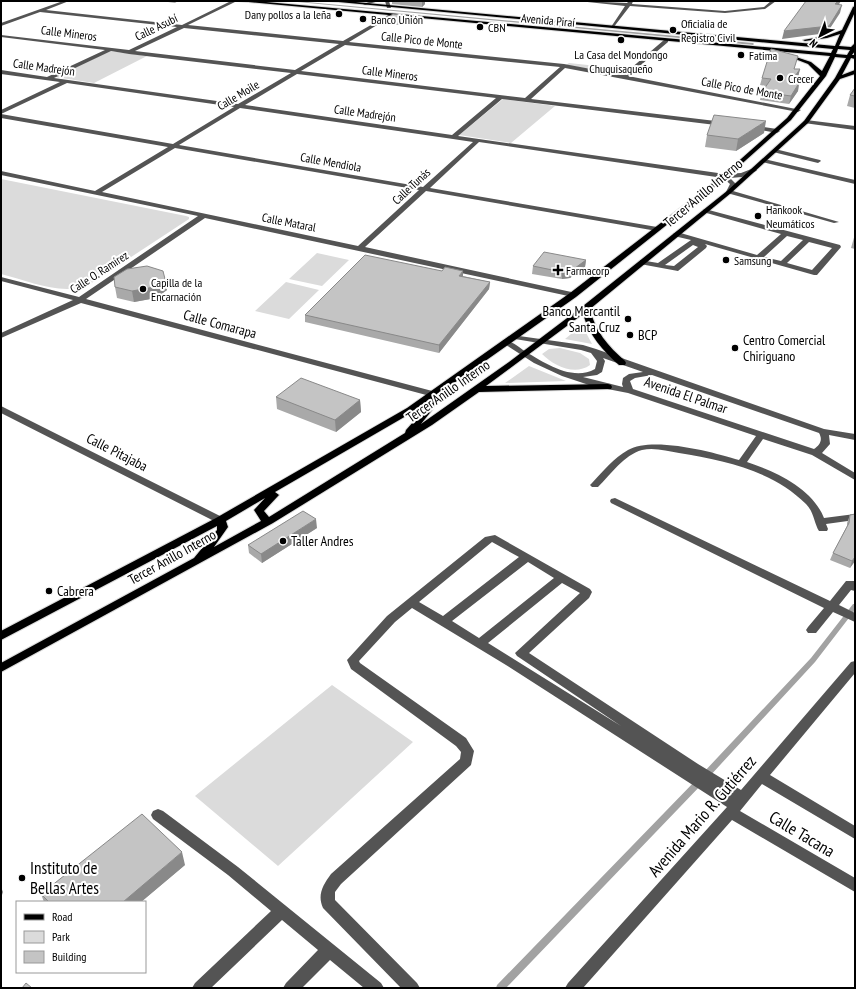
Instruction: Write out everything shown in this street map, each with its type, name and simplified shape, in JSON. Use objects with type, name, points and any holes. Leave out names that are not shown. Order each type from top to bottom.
[{"type":"main road","name":"Avenida Piraí","points":[[240,1],[446,20],[467,18],[613,27],[854,48]]},
{"type":"main road","name":"Avenida Piraí","points":[[330,1],[454,13],[467,18],[666,41],[852,57]]},
{"type":"main road","name":"Tercer Anillo Interno","points":[[1,636],[287,483],[410,410],[573,295],[725,176],[790,120],[823,76],[855,7]]},
{"type":"main road","points":[[446,20],[457,17],[454,13]]},
{"type":"main road","points":[[774,42],[816,39],[844,31]]},
{"type":"main road","name":"Tercer Anillo Interno","points":[[1,668],[269,521],[403,440],[525,355],[586,308],[729,192],[775,151],[806,122],[852,57],[854,48]]},
{"type":"main road","points":[[763,50],[782,53],[810,63],[819,70],[823,76]]},
{"type":"main road","points":[[838,78],[855,72]]},
{"type":"main road","points":[[790,120],[785,132],[793,134]]},
{"type":"main road","points":[[586,308],[588,316],[601,342],[622,363]]},
{"type":"main road","points":[[477,389],[608,387]]},
{"type":"main road","points":[[403,440],[430,409],[434,399],[433,394]]},
{"type":"main road","points":[[269,521],[263,518],[260,510],[287,483]]},
{"type":"main road","points":[[195,562],[222,531],[223,526],[220,520]]},
{"type":"street","points":[[1,25],[67,1]]},
{"type":"street","name":"Calle Asubí","points":[[129,52],[235,1]]},
{"type":"street","points":[[365,4],[377,1]]},
{"type":"street","points":[[387,1],[390,7]]},
{"type":"street","points":[[580,1],[630,3],[707,11],[740,12],[765,8],[774,1]]},
{"type":"street","points":[[613,27],[630,3]]},
{"type":"street","name":"Calle Pico de Monte","points":[[40,11],[564,66],[798,110]]},
{"type":"street","name":"Calle Moile","points":[[98,192],[390,15]]},
{"type":"street","name":"Calle Mineros","points":[[1,36],[730,125]]},
{"type":"street","points":[[624,77],[666,41]]},
{"type":"street","points":[[47,79],[109,49]]},
{"type":"street","points":[[526,100],[564,66]]},
{"type":"street","name":"Calle Madrejón","points":[[1,72],[725,176],[742,175],[754,170]]},
{"type":"street","points":[[1,112],[65,82]]},
{"type":"street","points":[[453,137],[501,97]]},
{"type":"street","name":"Calle Mendiola","points":[[1,116],[658,229]]},
{"type":"street","points":[[806,122],[855,128]]},
{"type":"street","points":[[746,127],[777,131]]},
{"type":"street","name":"Calle Tunás","points":[[360,248],[477,141]]},
{"type":"street","points":[[775,151],[818,160]]},
{"type":"street","points":[[764,161],[855,182]]},
{"type":"street","name":"Calle Mataral","points":[[1,173],[98,192],[203,216],[360,248],[573,295]]},
{"type":"street","points":[[725,176],[733,184],[729,192],[836,222]]},
{"type":"street","points":[[676,235],[815,272],[837,247],[705,211]]},
{"type":"street","name":"Calle O. Ramírez","points":[[1,336],[80,300],[203,216]]},
{"type":"street","points":[[759,257],[786,232]]},
{"type":"street","points":[[643,262],[676,268],[703,246],[676,235]]},
{"type":"street","points":[[782,264],[808,239]]},
{"type":"street","points":[[660,265],[692,242]]},
{"type":"street","name":"Calle Comarapa","points":[[1,279],[433,394]]},
{"type":"street","name":"Avenida El Palmar","points":[[515,337],[564,343],[593,351],[622,363],[822,431],[855,437]]},
{"type":"street","name":"Avenida El Palmar","points":[[507,342],[525,355],[556,372],[608,387],[630,391],[815,453],[826,458],[855,477]]},
{"type":"street","points":[[571,377],[594,373],[599,370],[600,361],[593,351]]},
{"type":"street","points":[[630,391],[626,384],[626,380],[632,376],[651,373]]},
{"type":"street","name":"Calle Pitajaba","points":[[1,409],[220,520]]},
{"type":"street","points":[[815,453],[823,447],[827,441],[826,436],[822,431]]},
{"type":"street","points":[[742,463],[761,435]]},
{"type":"street","points":[[595,485],[627,454],[643,448],[655,446],[701,453],[742,463],[789,486],[811,503],[822,525],[855,517]]},
{"type":"street","points":[[615,501],[855,618]]},
{"type":"street","points":[[412,988],[328,903],[328,890],[336,879],[466,761],[468,752],[461,742],[355,666],[353,660],[355,655],[391,619],[492,538],[586,592],[585,595],[510,662]]},
{"type":"street","points":[[443,622],[527,557]]},
{"type":"street","points":[[479,644],[562,577]]},
{"type":"street","points":[[812,630],[836,608],[853,583]]},
{"type":"street","points":[[411,602],[690,771]]},
{"type":"street","points":[[521,653],[690,771]]},
{"type":"street","name":"Avenida Mario R. Gutiérrez","points":[[578,986],[733,801],[761,777],[855,665]]},
{"type":"street","name":"Calle Tacana","points":[[690,771],[855,886]]},
{"type":"street","points":[[761,777],[855,833]]},
{"type":"street","points":[[158,815],[233,871],[281,912],[376,988]]},
{"type":"street","points":[[200,988],[281,912]]},
{"type":"street","points":[[291,988],[329,950]]},
{"type":"green space","points":[[110,51],[147,56],[94,83],[55,77]]},
{"type":"green space","points":[[569,63],[626,69],[613,73],[566,65]]},
{"type":"green space","points":[[503,99],[555,106],[511,143],[459,135]]},
{"type":"green space","points":[[1,179],[186,216],[189,217],[189,219],[87,286],[65,289],[44,286],[1,274]]},
{"type":"green space","points":[[317,253],[349,260],[322,286],[289,279]]},
{"type":"green space","points":[[286,282],[319,290],[289,319],[255,311]]},
{"type":"green space","points":[[582,325],[592,344],[565,339]]},
{"type":"green space","points":[[560,348],[580,353],[589,359],[590,365],[578,370],[571,370],[559,366],[542,354],[549,349]]},
{"type":"green space","points":[[529,366],[566,381],[505,383]]},
{"type":"green space","points":[[332,685],[413,742],[278,866],[195,796]]},
{"type":"building","points":[[806,1],[838,1],[835,4],[842,5],[829,26],[784,31]]},
{"type":"building","points":[[393,14],[408,16],[400,22],[389,21],[390,16]]},
{"type":"building","points":[[771,49],[798,56],[794,69],[800,69],[791,82],[799,83],[791,96],[762,92],[771,79],[762,78]]},
{"type":"building","points":[[855,88],[855,96],[850,95]]},
{"type":"building","points":[[714,115],[766,121],[738,139],[707,135]]},
{"type":"building","points":[[544,252],[586,260],[571,271],[562,272],[533,266]]},
{"type":"building","points":[[365,255],[442,271],[445,267],[463,271],[459,276],[490,282],[439,345],[305,315]]},
{"type":"building","points":[[147,266],[163,271],[165,279],[154,287],[132,291],[115,287],[114,277],[127,269]]},
{"type":"building","points":[[301,378],[360,400],[335,420],[276,397]]},
{"type":"building","points":[[303,511],[316,519],[261,554],[248,545]]},
{"type":"building","points":[[855,514],[855,557],[852,561],[833,553],[849,523],[850,515]]},
{"type":"building","points":[[142,814],[182,852],[124,901],[48,901],[41,894]]},
{"type":"building","points":[[26,983],[32,988],[22,988]]},
{"type":"waterway","points":[[288,1],[753,44]]},
{"type":"waterway","points":[[706,775],[813,660],[855,606]]},
{"type":"waterway","points":[[500,988],[700,781]]},
{"type":"place","name":"Dany pollos a la leña","points":[[339,14]]},
{"type":"place","name":"Banco Unión","points":[[363,19]]},
{"type":"place","name":"CBN","points":[[480,27]]},
{"type":"place","name":"Oficialia de Registro Civil","points":[[673,30]]},
{"type":"place","name":"La Casa del Mondongo Chuquisaqueño","points":[[621,40]]},
{"type":"place","name":"Fatima","points":[[741,55]]},
{"type":"place","name":"Crecer","points":[[780,78]]},
{"type":"place","name":"Hankook Neumáticos","points":[[758,216]]},
{"type":"place","name":"Samsung","points":[[726,260]]},
{"type":"place","name":"Farmacorp","points":[[558,270]]},
{"type":"place","name":"Capilla de la Encarnación","points":[[143,289]]},
{"type":"place","name":"Banco Mercantil Santa Cruz","points":[[628,319]]},
{"type":"place","name":"BCP","points":[[630,335]]},
{"type":"place","name":"Centro Comercial Chiriguano","points":[[735,348]]},
{"type":"place","name":"Taller Andres","points":[[283,541]]},
{"type":"place","name":"Cabrera","points":[[49,591]]},
{"type":"place","name":"Instituto de Bellas Artes","points":[[22,878]]}]
